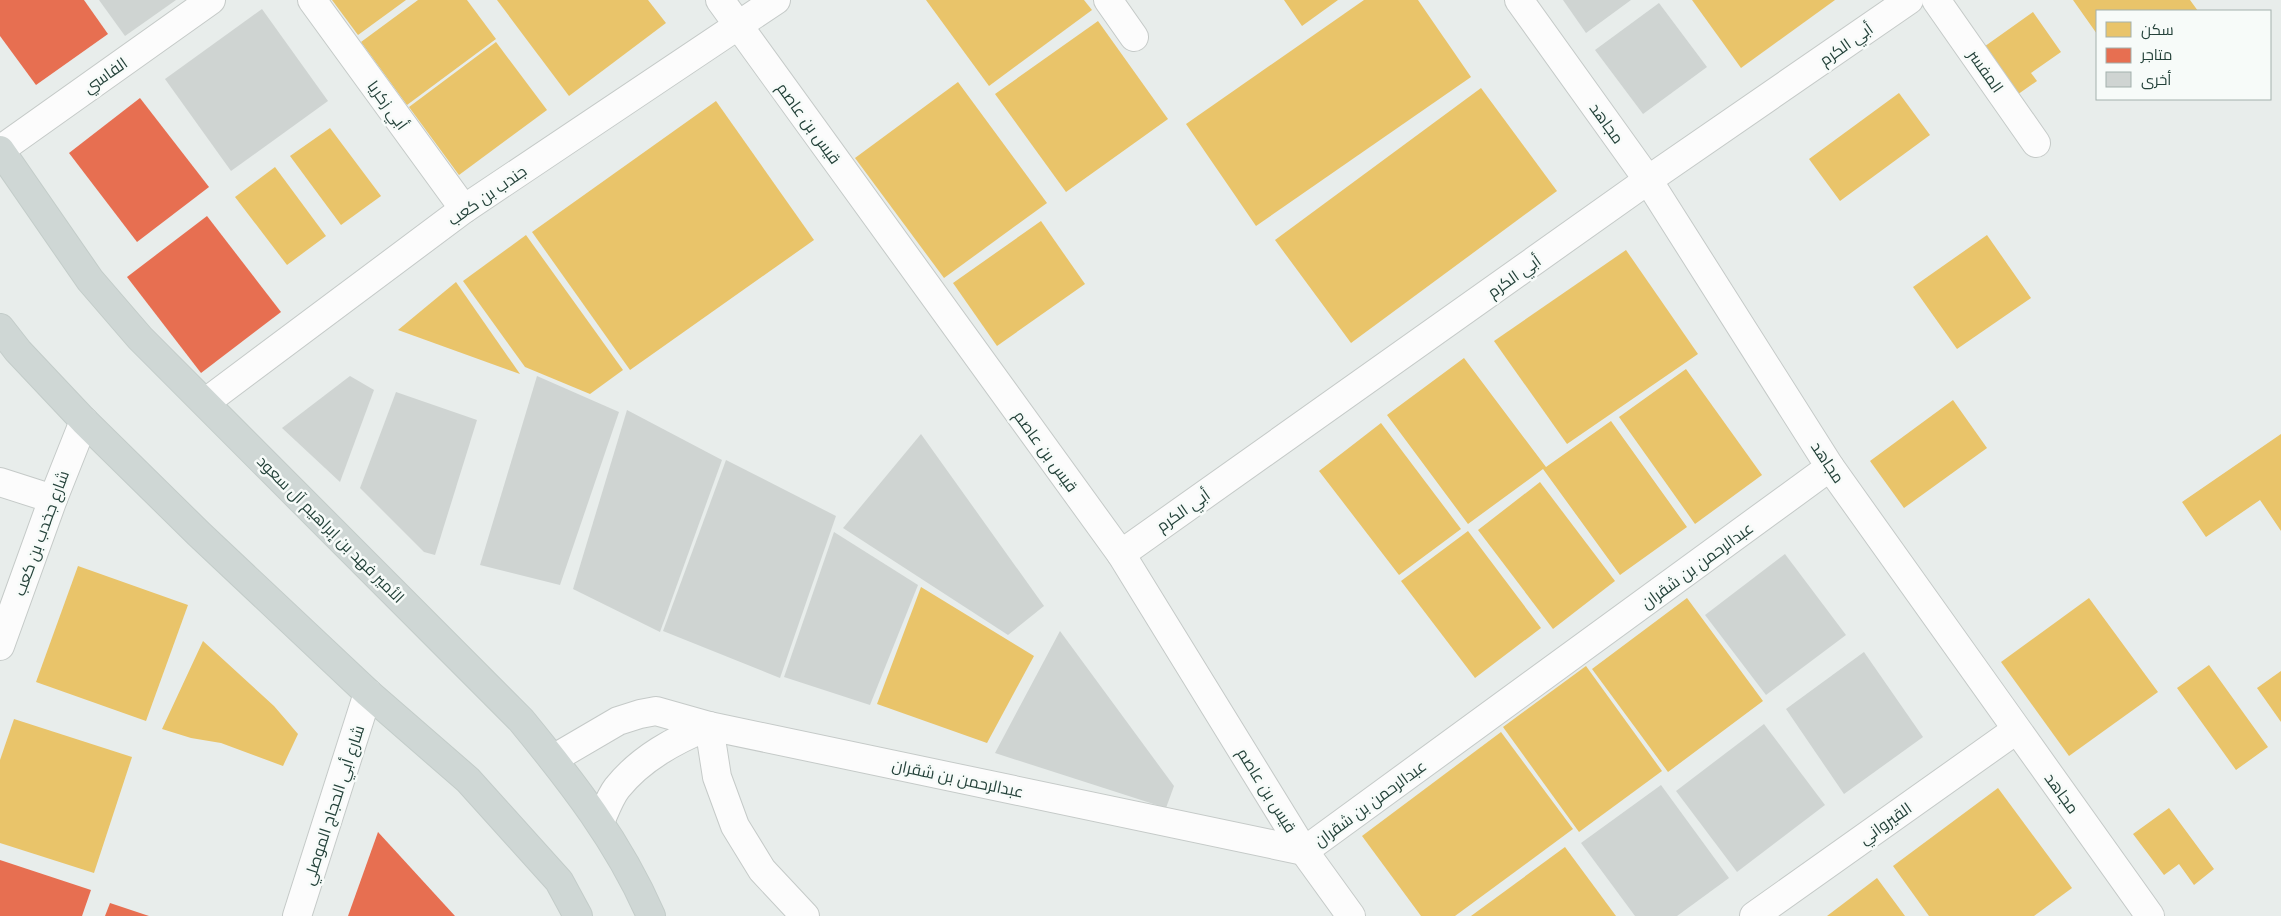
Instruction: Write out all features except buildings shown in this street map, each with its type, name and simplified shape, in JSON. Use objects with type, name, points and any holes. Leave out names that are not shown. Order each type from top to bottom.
[{"type":"main road","name":"الأمير فهد بن إبراهيم آل سعود","points":[[0,150],[90,280],[140,338],[206,402],[521,720],[569,778],[600,822],[641,894],[650,916]]},
{"type":"main road","points":[[0,328],[18,351],[84,421],[199,534],[368,693],[468,780],[559,881],[578,916]]},
{"type":"street","name":"الفاسي","points":[[0,150],[211,0]]},
{"type":"street","name":"أبي زكريا","points":[[312,0],[464,209]]},
{"type":"street","name":"قيس بن عاصم","points":[[720,0],[1121,554],[1304,851],[1351,916]]},
{"type":"street","name":"جندب بن كعب","points":[[206,402],[464,209],[776,0]]},
{"type":"street","points":[[1108,0],[1134,37]]},
{"type":"street","name":"مجاهد","points":[[1519,0],[1648,180],[1830,467],[2150,916]]},
{"type":"street","name":"أبي الكرم","points":[[1121,554],[1648,180],[1909,0]]},
{"type":"street","name":"المفسر","points":[[1936,0],[2036,143]]},
{"type":"street","name":"شارع جخدب بن كعب","points":[[0,646],[53,499],[84,421]]},
{"type":"street","name":"عبدالرحمن بن شقران","points":[[553,759],[610,725],[640,714],[656,711],[709,726],[1304,851],[1830,467]]},
{"type":"street","points":[[0,482],[53,499]]},
{"type":"street","name":"شارع أبي الحجاج الموصلي","points":[[297,916],[368,693]]},
{"type":"street","points":[[600,822],[616,789],[630,774],[677,739],[709,726],[717,777],[735,826],[762,870],[805,916]]},
{"type":"street","name":"القيرواني","points":[[1754,916],[2016,730]]}]
